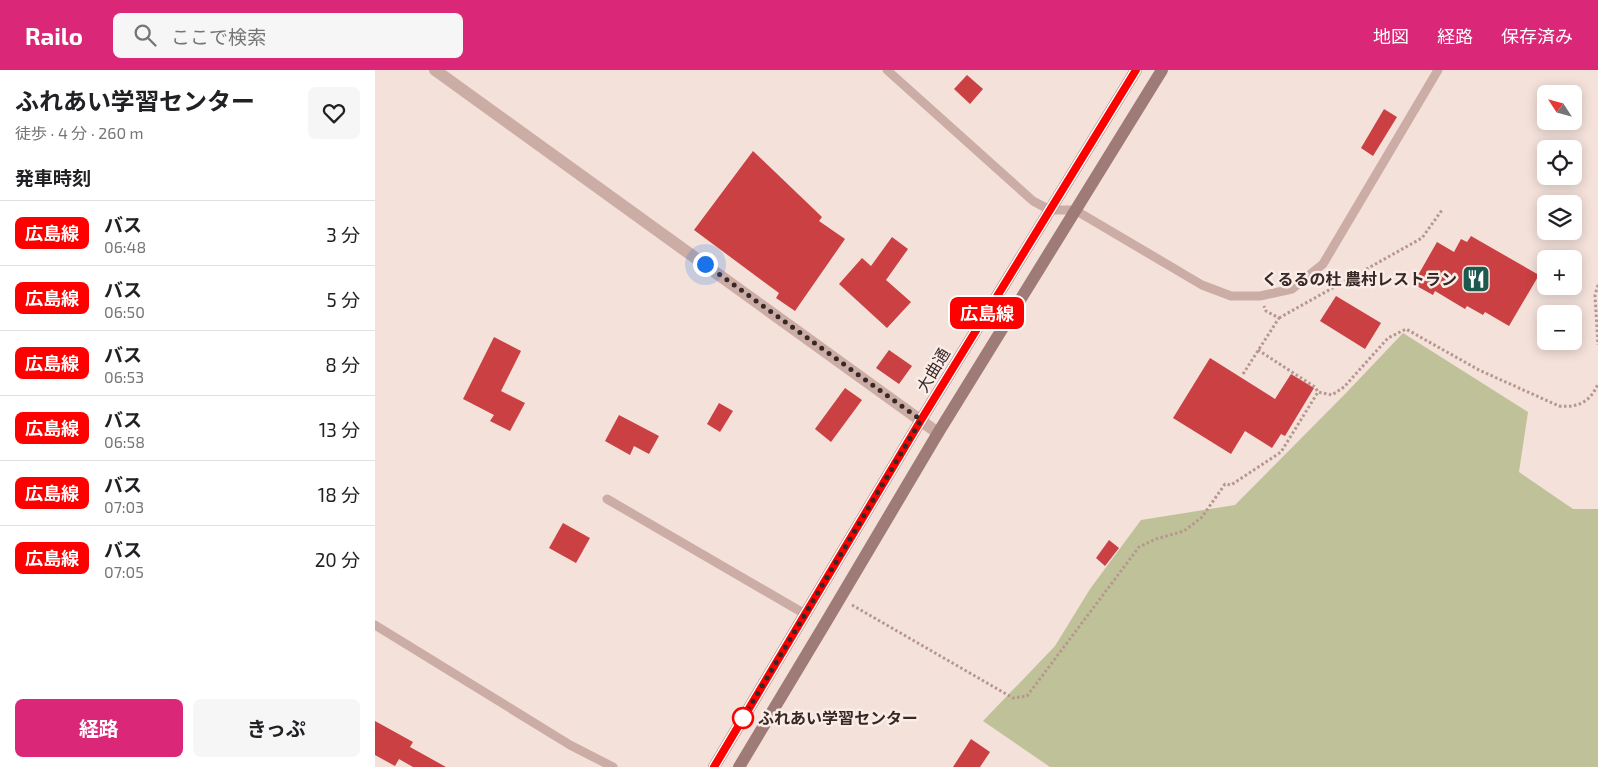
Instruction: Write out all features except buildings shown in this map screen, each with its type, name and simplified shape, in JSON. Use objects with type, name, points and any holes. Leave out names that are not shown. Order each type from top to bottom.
[{"type":"main road","name":"大曲通","points":[[714,767],[921,420],[1136,70]]},
{"type":"main road","points":[[739,767],[938,433],[1162,70]]},
{"type":"street","points":[[435,70],[938,433]]},
{"type":"lane","points":[[887,70],[1033,201],[1050,210],[1075,210],[1202,285],[1231,296],[1260,296],[1292,288],[1323,264],[1438,70]]},
{"type":"lane","points":[[607,499],[805,614]]},
{"type":"lane","points":[[375,625],[570,745],[613,767]]},
{"type":"path","points":[[1243,374],[1279,318],[1422,238],[1442,210]]},
{"type":"path","points":[[1598,285],[1595,295],[1598,345]]},
{"type":"path","points":[[1260,296],[1267,311],[1279,318]]},
{"type":"path","points":[[1259,350],[1315,387],[1318,392],[1332,395],[1344,388],[1388,338],[1406,329],[1479,370],[1559,406],[1571,407],[1583,404],[1598,384]]},
{"type":"path","points":[[841,598],[1013,698],[1027,696],[1139,547],[1156,539],[1185,532],[1202,517],[1225,484],[1231,485],[1281,452],[1318,392]]},
{"type":"green space","points":[[1403,333],[1528,412],[1519,472],[1573,509],[1598,509],[1598,767],[1050,767],[983,721],[1055,646],[1090,589],[1141,520],[1235,505]]},
{"type":"bus line","name":"広島線","points":[[714,767],[921,420],[1136,70]]},
{"type":"place","name":"くるるの杜 農村レストラン","points":[[1476,279]]},
{"type":"place","name":"ふれあい学習センター","points":[[743,718]]},
{"type":"route","points":[[705,264],[921,420],[743,718]]}]
